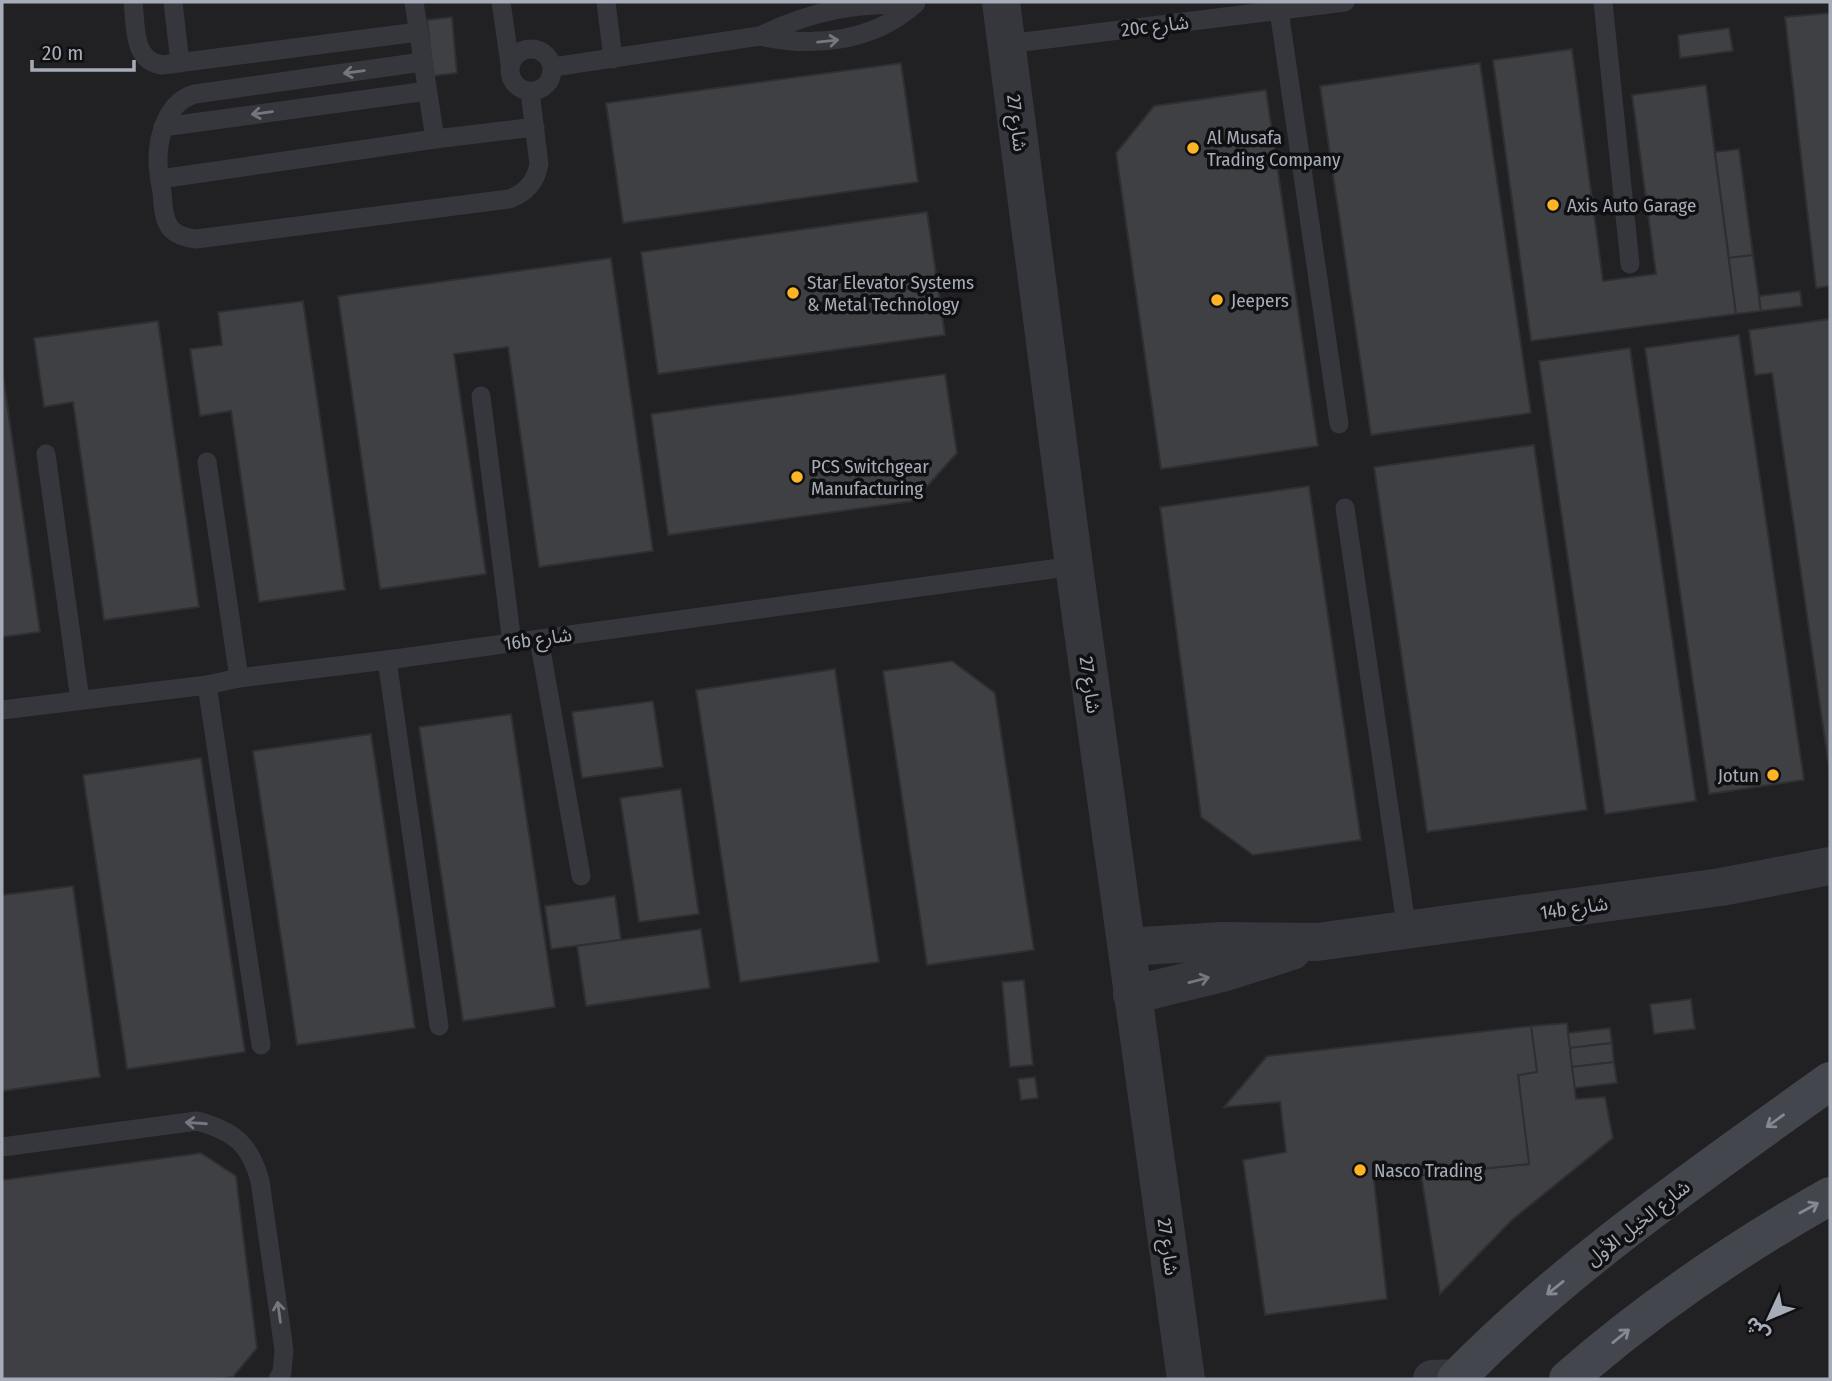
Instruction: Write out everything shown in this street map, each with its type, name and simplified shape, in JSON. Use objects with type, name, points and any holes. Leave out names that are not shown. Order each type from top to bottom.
[{"type":"main road","name":"شارع الخيل الأول","points":[[1449,1379],[1594,1256],[1682,1188],[1830,1082]]},
{"type":"main road","points":[[1568,1379],[1643,1318],[1719,1264],[1830,1196]]},
{"type":"street","name":"شارع 27","points":[[1001,2],[1074,566],[1186,1376]]},
{"type":"street","name":"14b شارع","points":[[1127,947],[1222,940],[1317,942],[1721,887],[1830,866]]},
{"type":"street","points":[[1721,887],[1794,884],[1830,888]]},
{"type":"street","name":"14b شارع","points":[[1132,995],[1226,972],[1317,942]]},
{"type":"lane","points":[[133,2],[141,54],[153,64],[162,65],[418,32]]},
{"type":"lane","points":[[173,2],[180,63]]},
{"type":"lane","points":[[414,2],[435,139]]},
{"type":"lane","points":[[501,2],[510,73],[513,83],[530,92],[547,85],[552,76],[553,67],[549,57],[533,48],[515,55],[510,64]]},
{"type":"lane","points":[[606,2],[613,59]]},
{"type":"lane","name":"20c شارع","points":[[1007,44],[1345,2]]},
{"type":"lane","points":[[1603,2],[1630,264]]},
{"type":"lane","points":[[553,67],[760,36],[812,14],[839,8],[915,3]]},
{"type":"lane","points":[[760,36],[806,42],[852,37],[894,19],[915,3]]},
{"type":"lane","points":[[1279,10],[1339,424]]},
{"type":"lane","points":[[422,62],[189,95],[178,102],[163,127],[159,144],[158,162],[164,210],[170,228],[187,238],[195,239],[509,199],[527,190],[537,174],[539,164],[530,92]]},
{"type":"lane","points":[[163,127],[427,90]]},
{"type":"lane","points":[[160,179],[535,127]]},
{"type":"lane","points":[[481,396],[512,643]]},
{"type":"lane","points":[[46,454],[80,700]]},
{"type":"lane","points":[[207,462],[239,678]]},
{"type":"lane","points":[[1345,508],[1407,931]]},
{"type":"lane","name":"16b شارع","points":[[2,710],[207,685],[239,678],[1074,566]]},
{"type":"lane","points":[[539,639],[581,876]]},
{"type":"lane","points":[[387,660],[439,1026]]},
{"type":"lane","points":[[207,685],[261,1045]]},
{"type":"lane","points":[[2,1147],[197,1121],[217,1126],[244,1145],[255,1161],[262,1194],[284,1350],[282,1372],[278,1379]]},
{"type":"shaded area","points":[[2,2],[1830,2],[1830,1379],[2,1379]]},
{"type":"building","points":[[1830,13],[1830,286],[1816,288],[1785,17]]},
{"type":"building","points":[[452,17],[457,73],[433,76],[427,20]]},
{"type":"building","points":[[1729,28],[1733,51],[1680,58],[1678,35]]},
{"type":"building","name":"Axis Auto Garage","points":[[1572,49],[1603,281],[1656,274],[1632,95],[1706,85],[1736,314],[1531,341],[1493,60]]},
{"type":"building","points":[[901,63],[918,182],[623,223],[606,103]]},
{"type":"building","points":[[1480,63],[1531,413],[1371,435],[1320,86]]},
{"type":"building","name":"Jeepers","points":[[1266,90],[1318,446],[1161,469],[1116,153],[1154,106]]},
{"type":"building","points":[[1739,149],[1753,255],[1729,258],[1715,152]]},
{"type":"building","name":"Star Elevator Systems & Metal Technology","points":[[927,212],[945,335],[658,374],[641,252]]},
{"type":"building","points":[[1753,255],[1761,311],[1736,314],[1729,258]]},
{"type":"building","points":[[611,258],[653,551],[539,567],[508,347],[454,354],[486,574],[380,589],[338,296]]},
{"type":"building","points":[[1800,291],[1802,306],[1761,311],[1759,296]]},
{"type":"building","points":[[303,301],[345,590],[259,602],[231,411],[200,416],[190,349],[222,345],[218,312]]},
{"type":"building","points":[[1830,319],[1830,775],[1772,373],[1755,375],[1749,330]]},
{"type":"building","points":[[158,321],[199,607],[104,620],[73,402],[44,407],[34,338]]},
{"type":"building","points":[[1739,335],[1804,780],[1709,794],[1645,348]]},
{"type":"building","points":[[1630,348],[1696,801],[1605,814],[1539,361]]},
{"type":"building","points":[[2,368],[40,632],[2,637]]},
{"type":"building","name":"PCS Switchgear Manufacturing","points":[[945,374],[957,453],[914,501],[668,535],[651,414]]},
{"type":"building","points":[[1534,445],[1587,810],[1427,832],[1374,467]]},
{"type":"building","points":[[1309,486],[1361,840],[1253,855],[1201,817],[1160,507]]},
{"type":"building","points":[[952,661],[995,693],[1034,950],[927,965],[883,671]]},
{"type":"building","points":[[835,669],[879,962],[740,982],[696,690]]},
{"type":"building","points":[[653,701],[663,767],[582,778],[572,712]]},
{"type":"building","points":[[511,714],[555,1007],[463,1021],[419,727]]},
{"type":"building","points":[[371,734],[415,1028],[297,1045],[253,751]]},
{"type":"building","points":[[201,758],[245,1052],[127,1069],[83,775]]},
{"type":"building","points":[[681,789],[699,914],[639,922],[620,798]]},
{"type":"building","points":[[73,886],[100,1077],[2,1091],[2,895]]},
{"type":"building","points":[[615,896],[621,940],[551,949],[545,906]]},
{"type":"building","points":[[701,929],[710,988],[586,1006],[577,946]]},
{"type":"building","points":[[1024,980],[1033,1065],[1010,1067],[1002,982]]},
{"type":"building","points":[[1691,999],[1695,1029],[1654,1034],[1650,1004]]},
{"type":"building","points":[[1567,1023],[1576,1099],[1605,1097],[1613,1138],[1512,1220],[1440,1294],[1421,1175],[1529,1164],[1518,1075],[1537,1072],[1531,1026]]},
{"type":"building","name":"Nasco Trading","points":[[1531,1026],[1537,1072],[1518,1075],[1529,1164],[1374,1180],[1387,1299],[1265,1315],[1243,1160],[1286,1152],[1280,1102],[1224,1107],[1267,1056]]},
{"type":"building","points":[[1610,1028],[1612,1043],[1570,1048],[1568,1033]]},
{"type":"building","points":[[1612,1043],[1614,1062],[1572,1067],[1570,1048]]},
{"type":"building","points":[[1614,1062],[1617,1083],[1575,1088],[1572,1067]]},
{"type":"building","points":[[1035,1077],[1038,1098],[1021,1100],[1018,1079]]},
{"type":"building","points":[[201,1153],[236,1176],[257,1348],[233,1377],[2,1379],[2,1180]]},
{"type":"place","name":"Al Musafa Trading Company","points":[[1193,148]]},
{"type":"place","name":"Axis Auto Garage","points":[[1553,205]]},
{"type":"place","name":"Star Elevator Systems & Metal Technology","points":[[793,293]]},
{"type":"place","name":"Jeepers","points":[[1217,300]]},
{"type":"place","name":"PCS Switchgear Manufacturing","points":[[797,477]]},
{"type":"place","name":"Jotun","points":[[1773,775]]},
{"type":"place","name":"Nasco Trading","points":[[1360,1170]]}]
